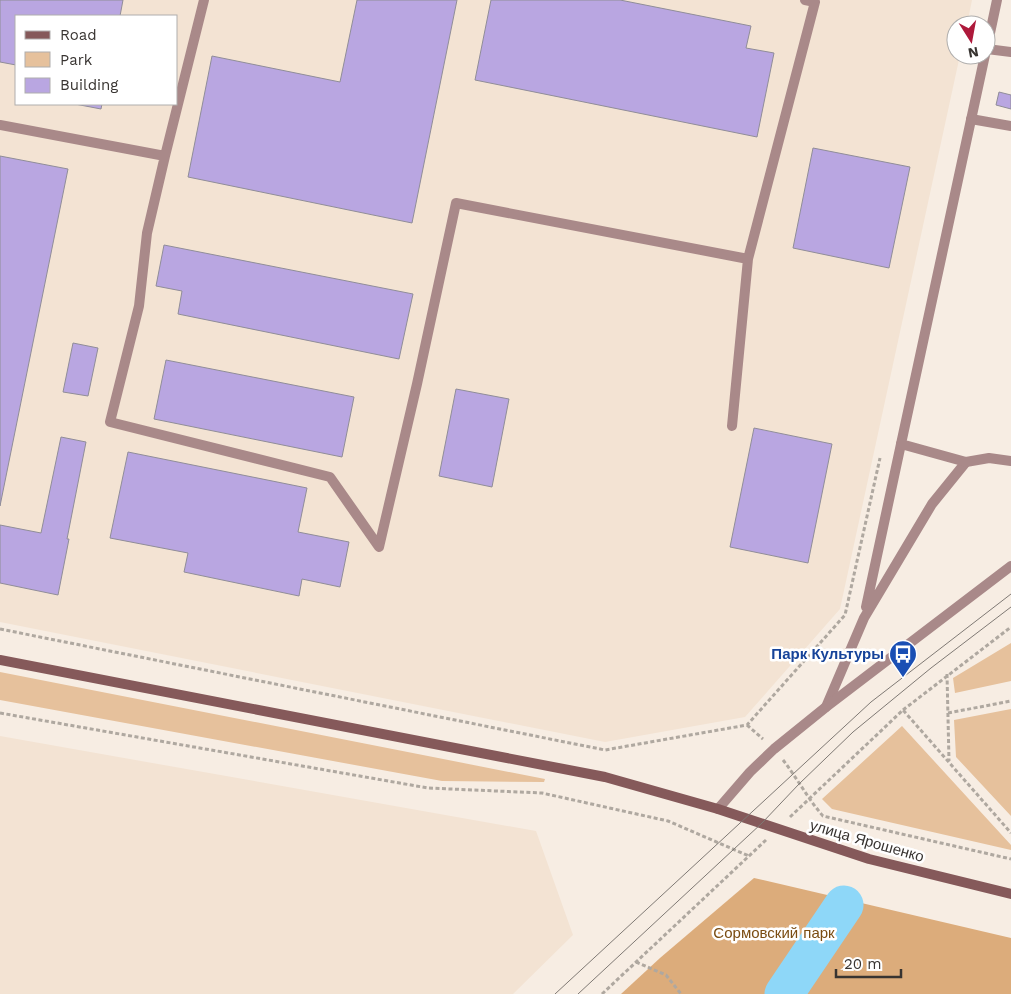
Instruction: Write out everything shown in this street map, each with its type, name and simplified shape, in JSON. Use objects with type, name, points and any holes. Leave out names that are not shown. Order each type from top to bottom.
[{"type":"main road","name":"улица Ярошенко","points":[[0,660],[605,777],[718,808],[869,859],[1011,894]]},
{"type":"street","points":[[178,104],[204,0]]},
{"type":"street","points":[[732,426],[748,259],[815,2],[805,0]]},
{"type":"street","points":[[994,15],[997,0]]},
{"type":"street","points":[[996,52],[1011,52]]},
{"type":"street","points":[[864,618],[983,65]]},
{"type":"street","points":[[178,105],[147,233],[140,306],[110,422],[330,477],[379,546],[417,384],[456,203],[748,259]]},
{"type":"street","points":[[972,119],[1011,126]]},
{"type":"street","points":[[0,125],[165,156]]},
{"type":"street","points":[[901,444],[966,462],[989,458],[1011,461]]},
{"type":"street","points":[[826,707],[864,618],[932,504],[966,462]]},
{"type":"street","points":[[718,808],[750,772],[774,749],[1011,566]]},
{"type":"path","points":[[0,629],[605,750],[747,724],[845,615],[881,451]]},
{"type":"path","points":[[602,994],[903,710],[1011,626]]},
{"type":"path","points":[[947,674],[949,762]]},
{"type":"path","points":[[948,713],[1011,701]]},
{"type":"path","points":[[903,710],[1011,833]]},
{"type":"path","points":[[0,713],[428,788],[542,793],[668,821],[749,856]]},
{"type":"path","points":[[809,800],[823,816],[1011,858]]},
{"type":"path","points":[[636,962],[666,975],[681,994]]},
{"type":"shaded area","points":[[0,0],[972,0],[969,15],[946,15],[946,65],[958,65],[840,609],[745,717],[605,742],[0,622]]},
{"type":"shaded area","points":[[0,736],[536,831],[573,935],[513,994],[0,994]]},
{"type":"green space","points":[[1011,643],[1011,681],[955,693],[953,678]]},
{"type":"green space","points":[[0,672],[545,779],[544,782],[442,781],[0,700]]},
{"type":"green space","points":[[1011,709],[1011,816],[956,757],[954,720]]},
{"type":"green space","points":[[902,726],[1011,845],[1011,850],[832,809],[822,799]]},
{"type":"green space","name":"Сормовский парк","points":[[754,878],[1011,938],[1011,994],[621,994]]},
{"type":"building","points":[[0,0],[123,0],[120,15],[15,15],[15,65],[0,62]]},
{"type":"building","points":[[357,0],[457,0],[412,223],[188,177],[212,56],[340,82]]},
{"type":"building","points":[[491,0],[620,0],[751,26],[746,48],[774,53],[757,137],[475,80]]},
{"type":"building","points":[[999,92],[1011,95],[1011,109],[996,105]]},
{"type":"building","points":[[80,105],[102,105],[101,109]]},
{"type":"building","points":[[813,148],[910,167],[889,268],[793,248]]},
{"type":"building","points":[[0,156],[68,169],[0,506]]},
{"type":"building","points":[[164,245],[413,294],[399,359],[178,314],[182,291],[156,286]]},
{"type":"building","points":[[73,343],[98,348],[88,396],[63,392]]},
{"type":"building","points":[[166,360],[354,397],[342,457],[154,419]]},
{"type":"building","points":[[456,389],[509,399],[492,487],[439,476]]},
{"type":"building","points":[[754,428],[832,444],[808,563],[730,547]]},
{"type":"building","points":[[61,437],[86,442],[58,595],[0,583],[0,525],[41,533]]},
{"type":"building","points":[[128,452],[307,488],[298,532],[349,542],[340,587],[302,579],[299,596],[184,572],[188,553],[110,538]]},
{"type":"waterway","points":[[784,994],[844,905]]},
{"type":"tram line","points":[[555,994],[871,702],[1011,594]]},
{"type":"tram line","points":[[578,994],[762,823],[853,732],[931,668],[1011,607]]},
{"type":"place","name":"Парк Культуры","points":[[903,678]]}]
